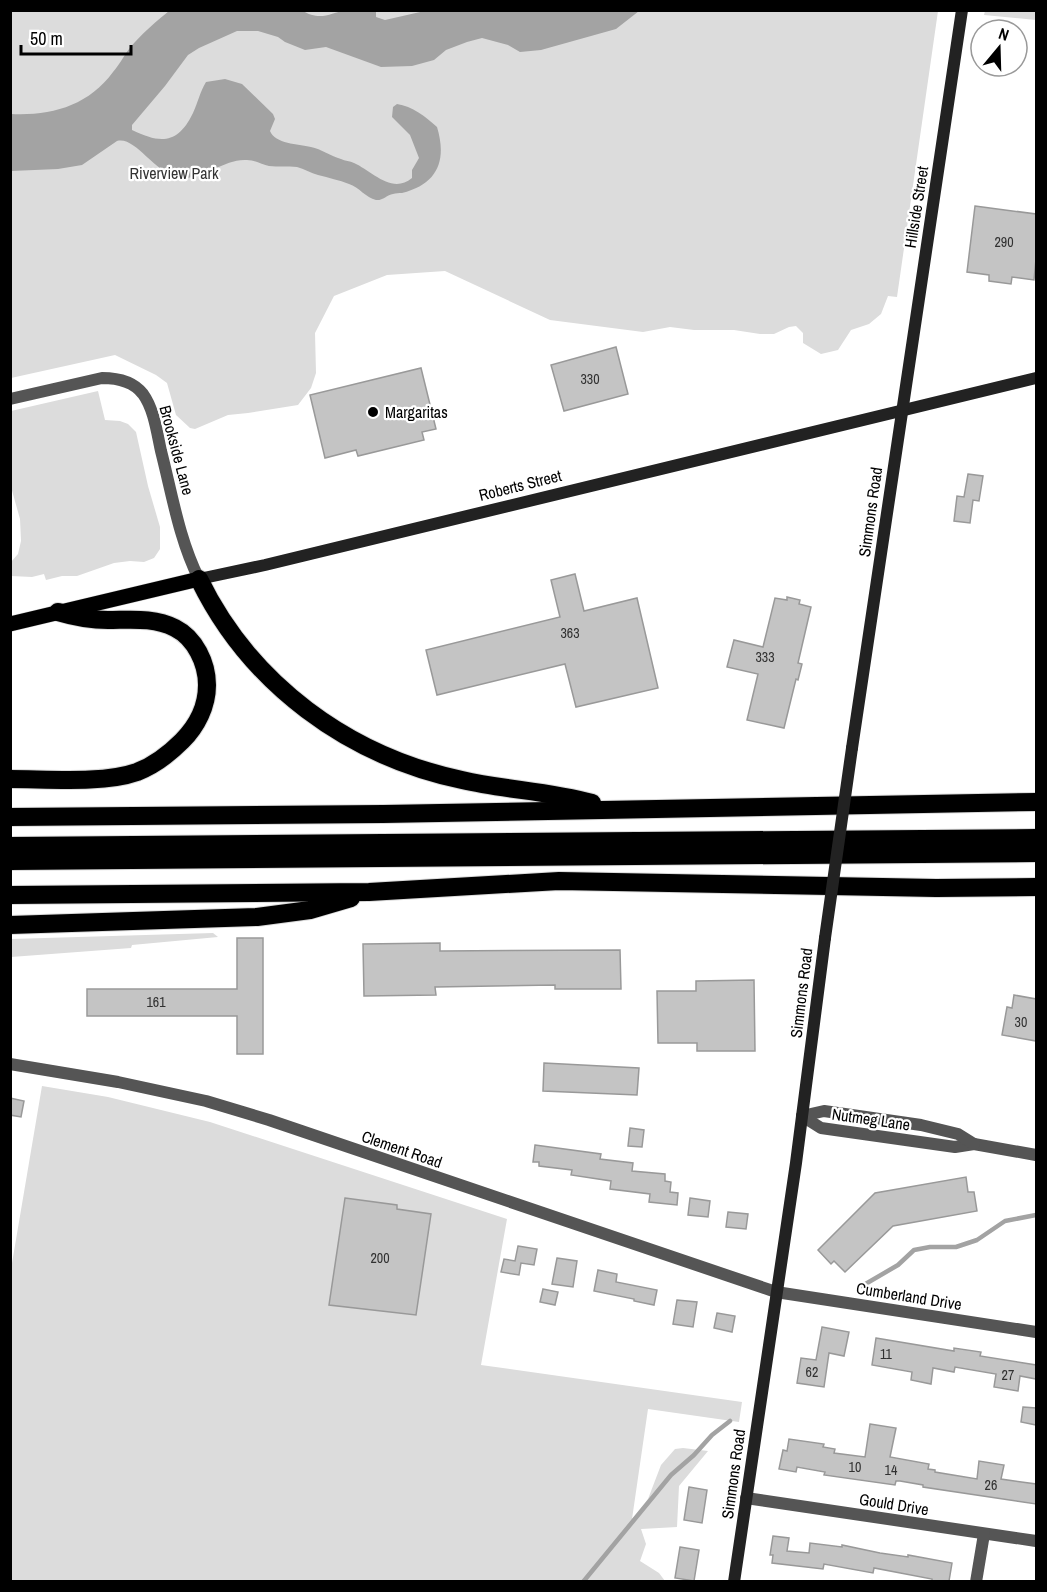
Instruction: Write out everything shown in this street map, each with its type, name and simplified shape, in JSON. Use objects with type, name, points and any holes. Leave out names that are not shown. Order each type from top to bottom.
[{"type":"highway","points":[[199,579],[229,629],[260,667],[314,715],[360,745],[437,775],[556,795],[614,809]]},
{"type":"highway","points":[[10,779],[116,777],[135,773],[159,761],[184,739],[197,723],[205,704],[207,679],[201,657],[192,642],[177,629],[161,622],[92,619],[58,612]]},
{"type":"highway","points":[[10,817],[344,814],[1036,802]]},
{"type":"highway","points":[[10,846],[1036,838]]},
{"type":"highway","points":[[10,861],[1036,854]]},
{"type":"highway","points":[[560,881],[679,863],[705,856]]},
{"type":"highway","points":[[10,895],[369,892],[560,881],[936,888],[1036,886]]},
{"type":"highway","points":[[10,925],[274,916],[319,908],[369,892]]},
{"type":"main road","name":"Hillside Street","points":[[902,409],[962,10]]},
{"type":"main road","name":"Roberts Street","points":[[10,624],[306,555],[1036,378]]},
{"type":"main road","name":"Simmons Road","points":[[734,1581],[902,409]]},
{"type":"street","name":"Brookside Lane","points":[[10,399],[102,378],[126,381],[144,395],[155,423],[183,538],[199,579]]},
{"type":"street","name":"Clement Road","points":[[10,1064],[118,1082],[216,1104],[776,1292]]},
{"type":"street","name":"Nutmeg Lane","points":[[802,1116],[824,1111],[921,1125],[958,1134],[974,1144]]},
{"type":"street","name":"Nutmeg Lane","points":[[802,1116],[821,1128],[955,1147],[974,1144],[1036,1155]]},
{"type":"street","points":[[940,1145],[945,1131]]},
{"type":"street","name":"Cumberland Drive","points":[[776,1292],[1036,1332]]},
{"type":"street","name":"Gould Drive","points":[[746,1498],[1036,1541]]},
{"type":"street","points":[[976,1581],[984,1534]]},
{"type":"green space","name":"Riverview Park","points":[[10,11],[938,11],[897,297],[888,296],[881,314],[869,324],[851,330],[838,350],[821,354],[803,343],[803,333],[796,326],[774,334],[670,327],[643,332],[550,320],[445,271],[387,275],[334,296],[315,333],[316,373],[311,388],[298,405],[228,415],[195,429],[190,428],[176,415],[167,383],[156,375],[115,355],[11,378]]},
{"type":"green space","points":[[985,11],[1036,11],[1036,20],[1029,18],[984,15]]},
{"type":"green space","points":[[98,391],[105,420],[128,424],[136,432],[160,527],[160,549],[154,558],[144,562],[114,563],[77,576],[62,576],[46,580],[44,574],[32,577],[11,576],[11,562],[18,554],[21,541],[20,519],[11,487],[11,411]]},
{"type":"green space","points":[[213,933],[218,937],[132,945],[131,948],[11,957],[11,939]]},
{"type":"green space","points":[[42,1086],[108,1097],[210,1122],[507,1219],[481,1365],[742,1402],[739,1422],[648,1409],[632,1519],[648,1499],[661,1465],[675,1449],[708,1451],[679,1486],[677,1527],[641,1529],[646,1544],[640,1561],[659,1573],[665,1581],[11,1582],[11,1269]]},
{"type":"shaded area","points":[[301,10],[320,16],[347,10],[376,11],[376,17],[385,20],[429,10],[639,11],[616,29],[541,50],[520,52],[508,45],[482,38],[446,50],[434,60],[412,66],[381,67],[326,47],[305,50],[278,37],[258,31],[237,31],[188,55],[132,125],[132,130],[152,138],[175,136],[193,113],[206,82],[225,79],[242,84],[273,114],[275,119],[270,131],[277,139],[318,149],[354,163],[382,180],[397,184],[405,183],[412,178],[412,170],[419,158],[410,135],[392,117],[393,107],[397,104],[403,105],[418,112],[437,127],[441,150],[440,160],[432,177],[424,184],[380,200],[372,199],[349,184],[297,167],[269,166],[250,160],[238,160],[195,177],[177,177],[168,174],[138,149],[124,141],[117,141],[82,165],[58,169],[11,171],[11,114],[54,111],[80,101],[103,84],[135,42],[169,11]]},
{"type":"building","points":[[975,206],[1036,214],[1034,280],[1012,277],[1011,284],[989,281],[989,275],[967,272]]},
{"type":"building","points":[[616,347],[628,394],[564,411],[551,365]]},
{"type":"building","name":"Margaritas","points":[[421,368],[436,429],[422,432],[424,440],[358,456],[356,450],[325,458],[310,395]]},
{"type":"building","points":[[968,474],[983,476],[979,501],[973,500],[970,523],[954,521],[957,496],[964,497]]},
{"type":"building","points":[[575,574],[584,611],[637,598],[658,688],[576,707],[565,664],[437,695],[426,650],[560,617],[551,580]]},
{"type":"building","points":[[787,597],[800,600],[799,604],[811,607],[798,663],[802,664],[784,728],[747,720],[758,674],[727,667],[734,640],[763,647],[775,598],[787,600]]},
{"type":"building","points":[[237,938],[263,938],[263,1054],[237,1054],[237,1016],[87,1016],[87,989],[237,989]]},
{"type":"building","points":[[440,943],[440,951],[620,950],[621,989],[555,989],[555,985],[435,987],[436,995],[364,996],[363,944]]},
{"type":"building","points":[[754,980],[755,1051],[697,1051],[697,1043],[658,1043],[657,991],[696,991],[696,981]]},
{"type":"building","points":[[1014,995],[1036,999],[1036,1041],[1002,1035],[1007,1007],[1012,1008]]},
{"type":"building","points":[[544,1063],[639,1068],[637,1095],[543,1091]]},
{"type":"building","points":[[10,1098],[24,1101],[21,1117],[10,1115]]},
{"type":"building","points":[[630,1128],[644,1130],[642,1147],[628,1146]]},
{"type":"building","points":[[535,1145],[601,1154],[600,1159],[633,1163],[632,1171],[665,1174],[665,1181],[671,1182],[670,1192],[678,1193],[677,1205],[649,1202],[650,1194],[610,1189],[611,1181],[571,1175],[572,1170],[539,1166],[539,1162],[533,1162]]},
{"type":"building","points":[[966,1177],[968,1192],[974,1192],[977,1211],[893,1226],[845,1272],[834,1261],[831,1264],[818,1250],[875,1193]]},
{"type":"building","points":[[345,1198],[397,1205],[397,1209],[431,1214],[416,1315],[329,1305]]},
{"type":"building","points":[[690,1198],[710,1201],[708,1217],[688,1215]]},
{"type":"building","points":[[728,1212],[748,1214],[746,1229],[726,1227]]},
{"type":"building","points":[[518,1246],[537,1249],[534,1265],[521,1263],[519,1275],[501,1272],[504,1259],[515,1261]]},
{"type":"building","points":[[557,1258],[577,1261],[573,1287],[552,1284]]},
{"type":"building","points":[[598,1270],[617,1274],[616,1282],[657,1290],[654,1305],[594,1291]]},
{"type":"building","points":[[543,1289],[558,1292],[555,1305],[540,1302]]},
{"type":"building","points":[[677,1300],[697,1302],[693,1327],[673,1324]]},
{"type":"building","points":[[717,1313],[735,1316],[732,1332],[714,1328]]},
{"type":"building","points":[[822,1327],[849,1332],[844,1356],[829,1353],[824,1387],[797,1383],[801,1358],[816,1360]]},
{"type":"building","points":[[876,1338],[954,1351],[954,1348],[981,1352],[980,1356],[1036,1365],[1036,1379],[1020,1376],[1018,1391],[994,1387],[996,1374],[955,1367],[954,1372],[933,1368],[931,1384],[911,1380],[912,1372],[872,1365]]},
{"type":"building","points":[[1023,1407],[1036,1408],[1036,1425],[1021,1422]]},
{"type":"building","points":[[870,1424],[896,1428],[890,1457],[929,1464],[928,1469],[935,1470],[935,1472],[977,1479],[979,1461],[1004,1465],[1001,1479],[1036,1484],[1036,1504],[923,1487],[923,1485],[900,1481],[896,1481],[895,1485],[824,1475],[825,1472],[797,1467],[796,1472],[779,1469],[783,1450],[787,1451],[789,1439],[824,1444],[823,1447],[835,1449],[834,1453],[865,1457]]},
{"type":"building","points":[[689,1487],[707,1490],[702,1523],[684,1520]]},
{"type":"building","points":[[773,1536],[789,1538],[787,1551],[809,1553],[810,1543],[842,1547],[842,1545],[952,1563],[949,1581],[932,1581],[932,1579],[874,1568],[873,1573],[824,1564],[823,1569],[772,1563],[773,1555],[770,1555]]},
{"type":"building","points":[[680,1547],[699,1550],[694,1581],[675,1578]]},
{"type":"waterway","points":[[862,1286],[898,1265],[914,1250],[930,1247],[956,1247],[977,1240],[1005,1221],[1036,1215]]},
{"type":"waterway","points":[[583,1582],[671,1475],[712,1435],[730,1421]]},
{"type":"place","name":"Margaritas","points":[[373,412]]}]
